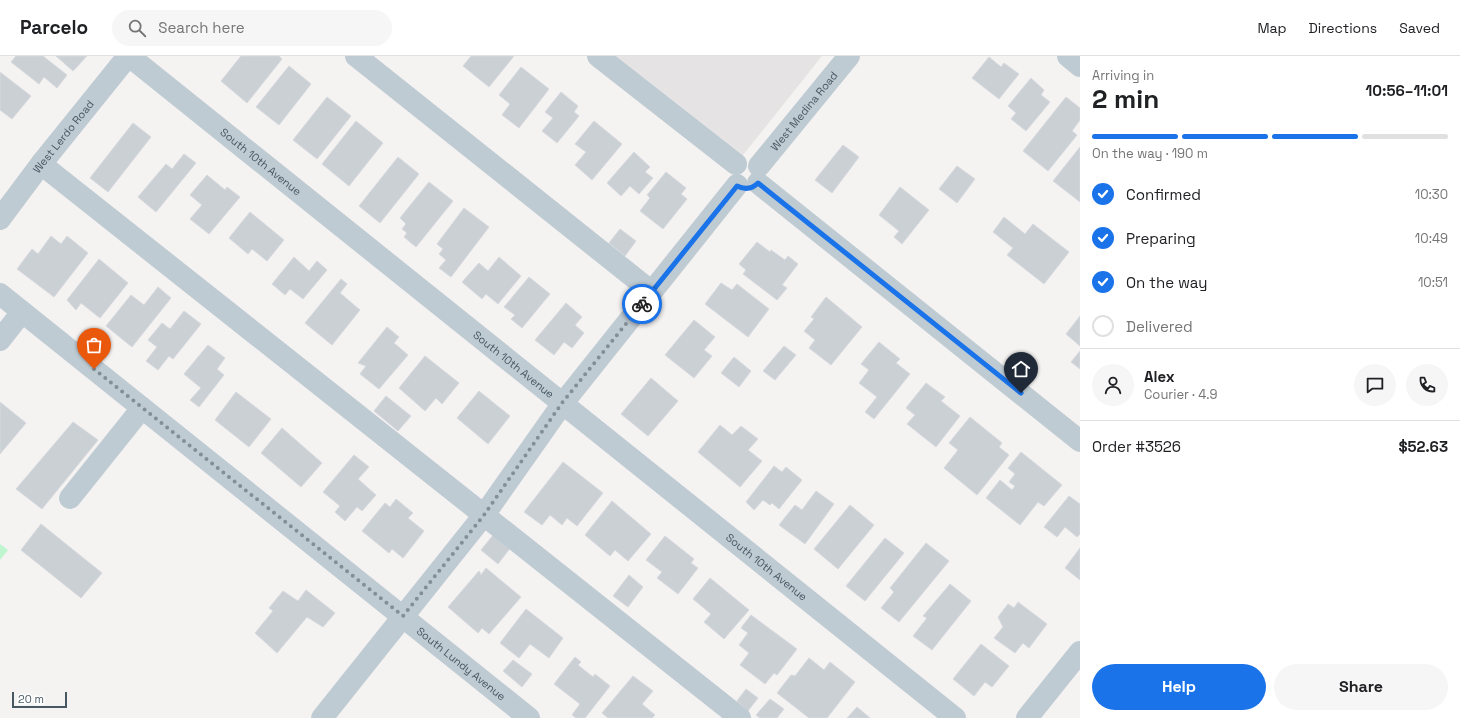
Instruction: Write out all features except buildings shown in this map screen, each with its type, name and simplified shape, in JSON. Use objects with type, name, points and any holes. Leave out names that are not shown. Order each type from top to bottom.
[{"type":"street","name":"West Lerdo Road","points":[[0,219],[41,164],[128,56]]},
{"type":"street","name":"South 10th Avenue","points":[[128,56],[955,718]]},
{"type":"street","points":[[356,56],[652,292]]},
{"type":"street","points":[[598,56],[736,164],[740,161],[750,160],[754,162],[751,178],[1080,441]]},
{"type":"street","name":"West Medina Road","points":[[322,718],[484,515],[562,403],[652,292],[751,178],[849,56]]},
{"type":"street","points":[[1068,56],[1080,66]]},
{"type":"street","points":[[41,164],[740,718]]},
{"type":"street","name":"South Lundy Avenue","points":[[0,294],[529,718]]},
{"type":"street","points":[[0,340],[22,312]]},
{"type":"street","points":[[70,498],[142,408]]},
{"type":"street","points":[[1027,718],[1080,652]]},
{"type":"shaded area","points":[[616,56],[822,56],[743,155]]},
{"type":"green space","points":[[0,544],[8,550],[0,560]]},
{"type":"way so far","points":[[94,369],[403,616],[484,515],[562,403],[642,304]]},
{"type":"route","points":[[642,304],[737,186],[746,189],[751,188],[758,183],[1021,393]]}]
